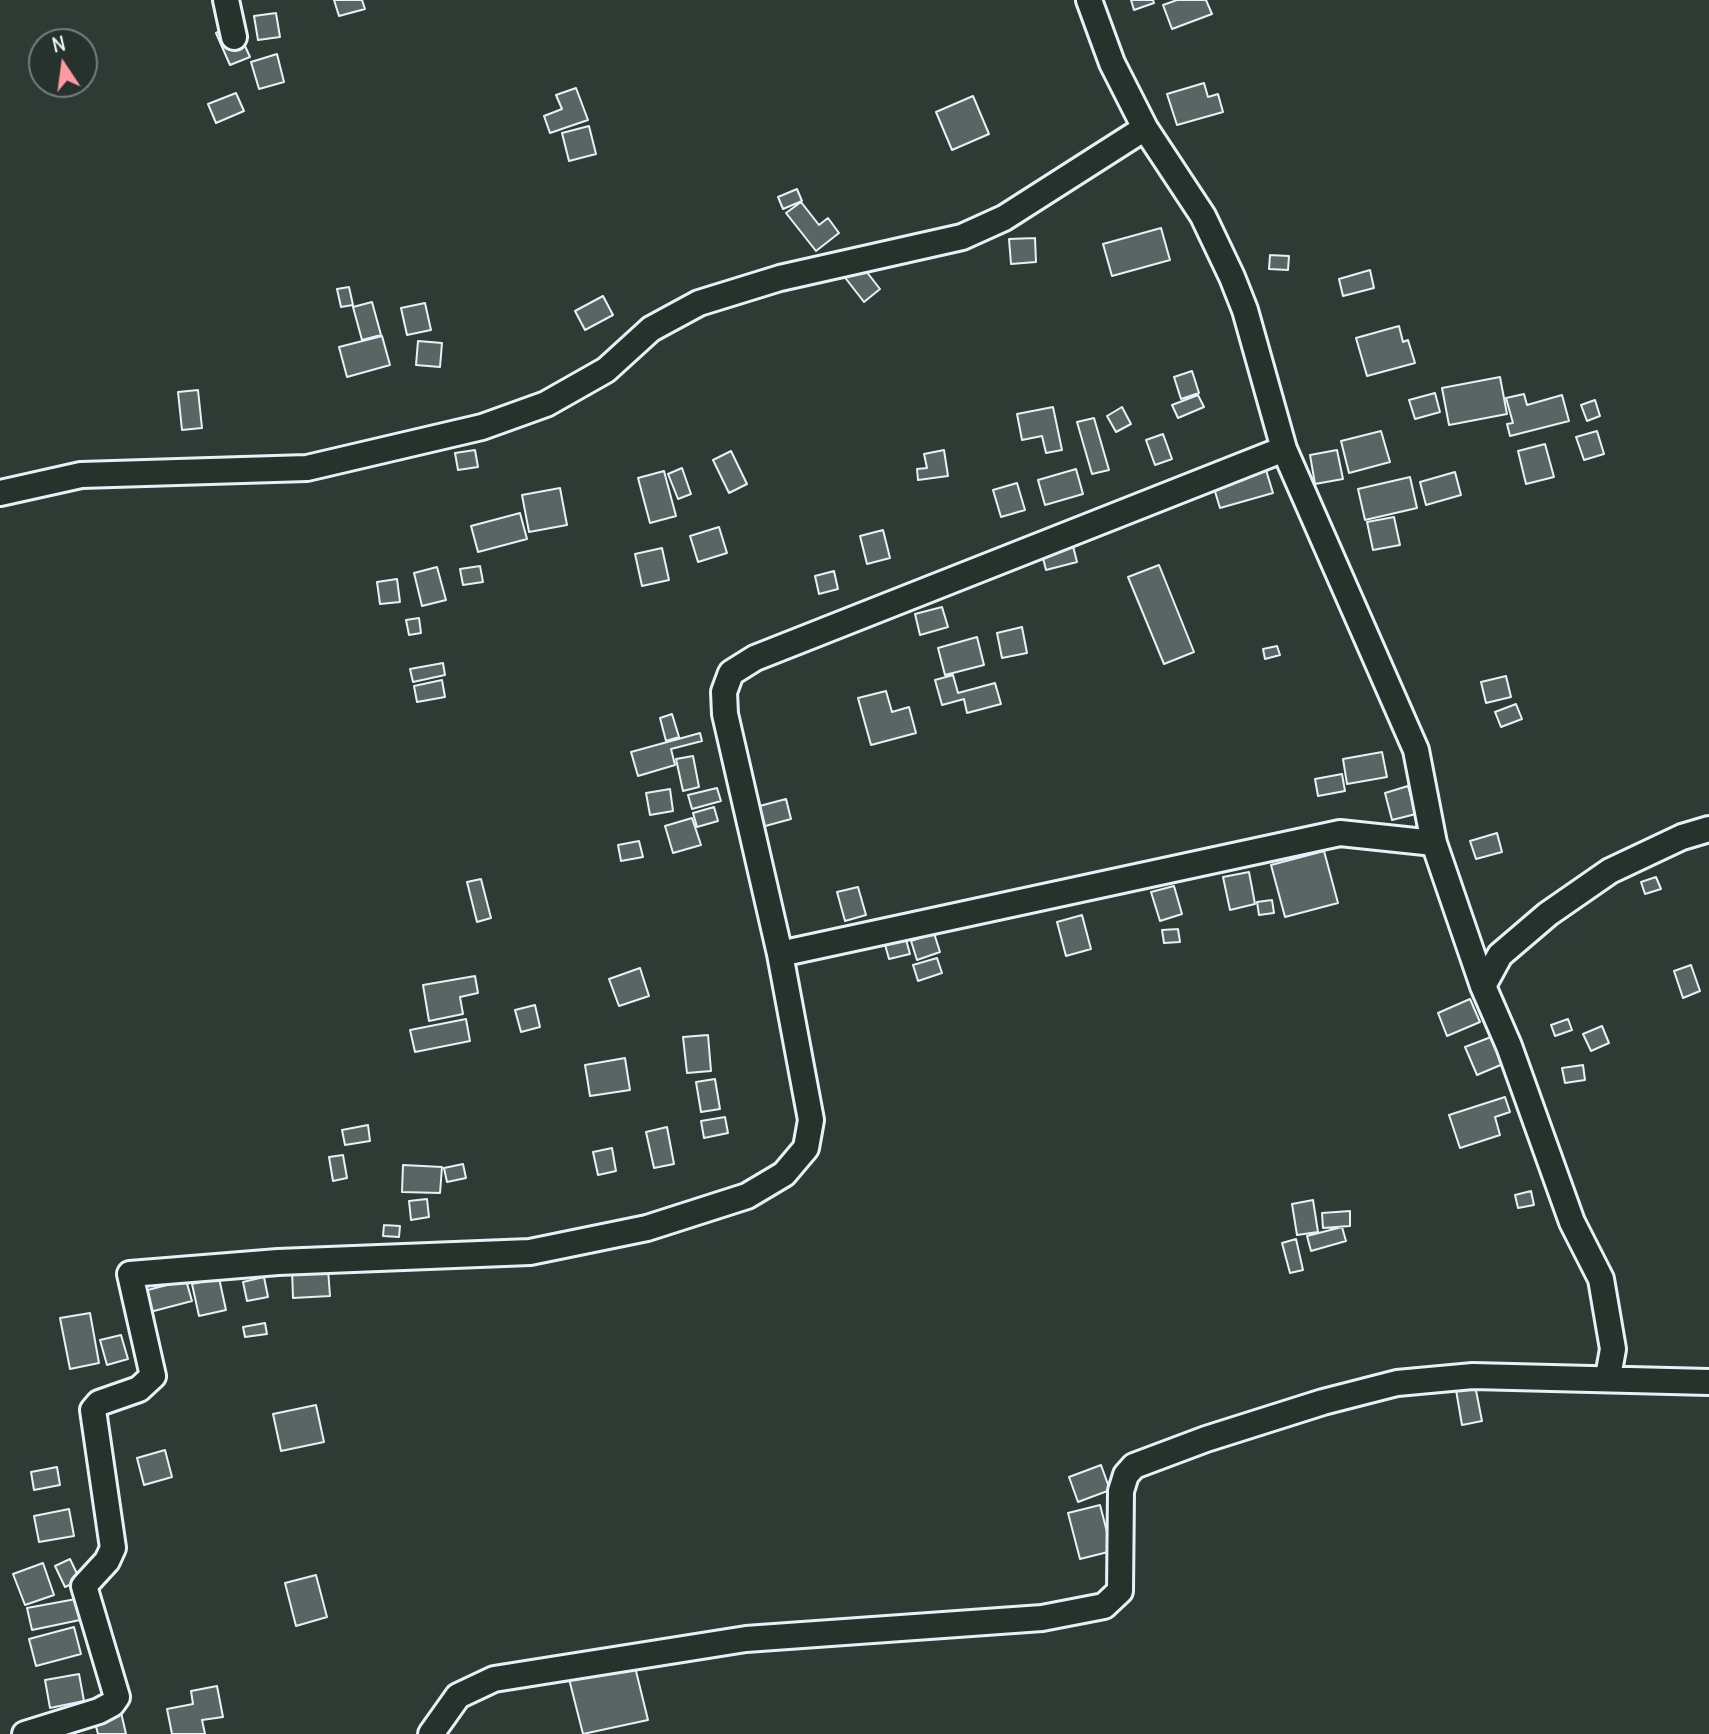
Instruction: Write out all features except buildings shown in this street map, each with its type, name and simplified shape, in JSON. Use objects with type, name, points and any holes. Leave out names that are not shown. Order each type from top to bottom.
[{"type":"street","points":[[226,0],[234,37]]},
{"type":"street","points":[[1090,0],[1112,64],[1145,128],[1203,216],[1232,277],[1245,310],[1284,449],[1416,750],[1434,843],[1483,986],[1509,1046],[1572,1222],[1601,1279],[1614,1349],[1608,1377]]},
{"type":"street","points":[[0,493],[81,475],[307,468],[482,427],[546,404],[607,370],[651,328],[699,303],[780,278],[962,237],[1004,218],[1145,128]]},
{"type":"street","points":[[25,1734],[99,1711],[113,1704],[117,1697],[84,1586],[107,1561],[113,1548],[93,1410],[99,1403],[139,1389],[153,1376],[130,1274],[278,1262],[530,1252],[647,1228],[747,1196],[783,1174],[806,1148],[811,1120],[780,954],[724,713],[724,691],[731,673],[754,658],[1284,449]]},
{"type":"street","points":[[1483,986],[1500,955],[1548,914],[1610,871],[1682,837],[1709,829]]},
{"type":"street","points":[[780,954],[1340,834],[1434,843]]},
{"type":"street","points":[[431,1734],[458,1696],[494,1679],[746,1639],[1029,1619],[1104,1606],[1120,1591],[1121,1491],[1126,1475],[1144,1460],[1322,1402],[1397,1383],[1473,1376],[1608,1377],[1639,1382],[1709,1382]]}]
